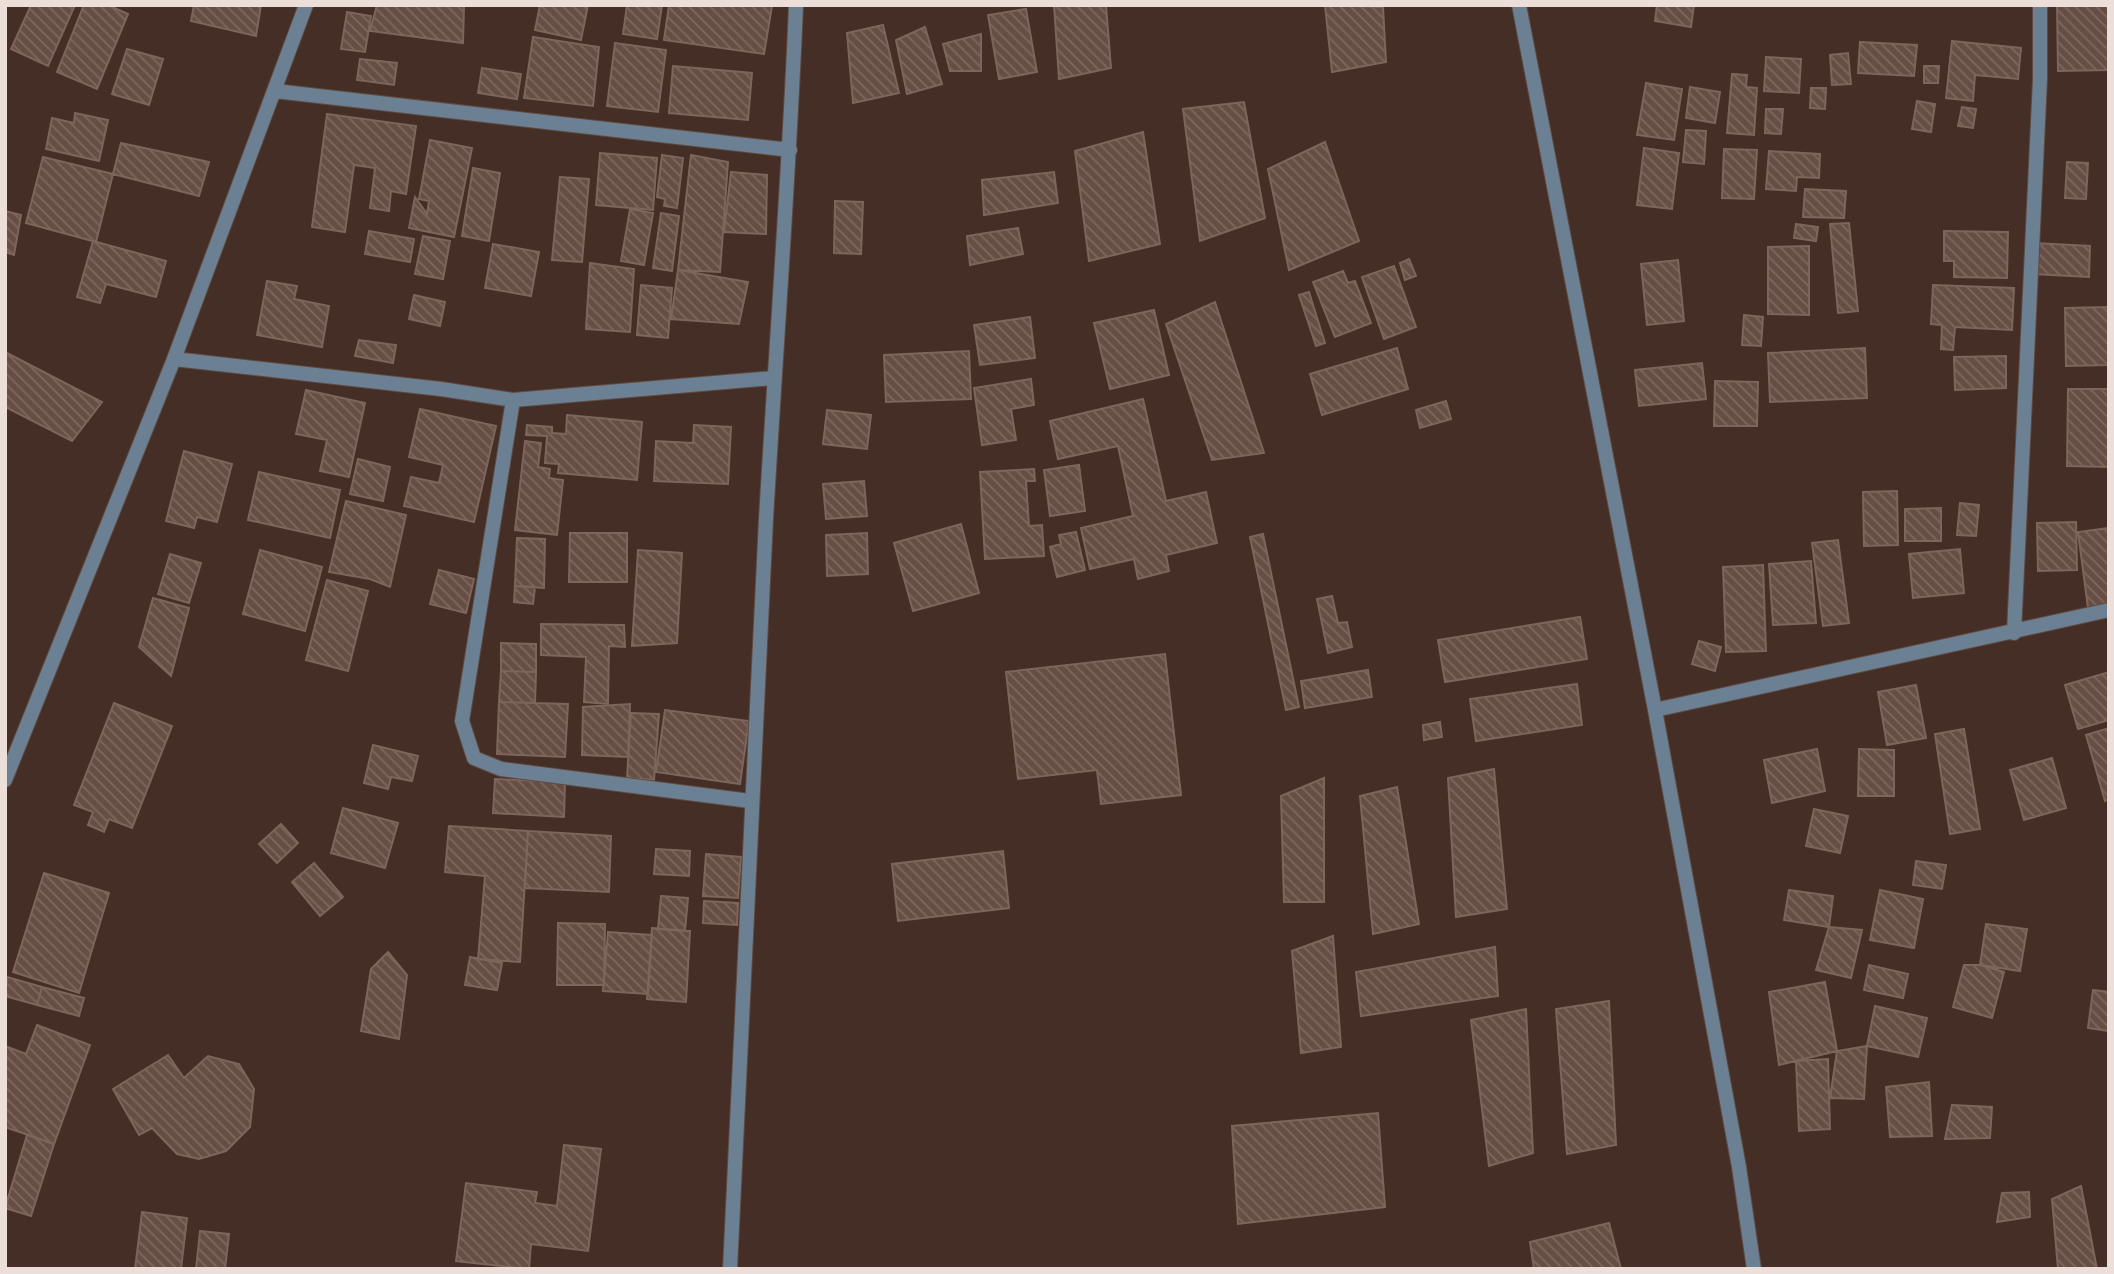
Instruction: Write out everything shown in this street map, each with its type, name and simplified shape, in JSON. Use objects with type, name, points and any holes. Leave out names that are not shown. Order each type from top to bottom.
[{"type":"street","points":[[5,780],[174,359],[306,5]]},
{"type":"street","points":[[730,1269],[750,800],[790,150],[796,5]]},
{"type":"street","points":[[1519,5],[1655,710],[1739,1167],[1754,1269]]},
{"type":"street","points":[[2014,633],[2038,118],[2040,5]]},
{"type":"street","points":[[275,91],[790,150]]},
{"type":"street","points":[[174,359],[440,389],[513,400],[774,378]]},
{"type":"street","points":[[513,400],[462,721],[474,758],[501,769],[750,800]]},
{"type":"street","points":[[1655,710],[2109,610]]},
{"type":"building","points":[[31,5],[75,5],[48,66],[11,49]]},
{"type":"building","points":[[84,5],[108,5],[128,14],[97,89],[57,72]]},
{"type":"building","points":[[194,5],[261,5],[256,36],[191,21]]},
{"type":"building","points":[[377,5],[464,5],[463,43],[370,31]]},
{"type":"building","points":[[540,5],[588,5],[581,40],[535,30]]},
{"type":"building","points":[[627,5],[662,5],[657,39],[623,34]]},
{"type":"building","points":[[669,5],[772,6],[764,54],[664,40]]},
{"type":"building","points":[[1054,5],[1106,5],[1111,68],[1059,79]]},
{"type":"building","points":[[1325,5],[1383,7],[1386,62],[1332,72]]},
{"type":"building","points":[[1657,5],[1694,5],[1691,27],[1655,21]]},
{"type":"building","points":[[2057,5],[2108,5],[2109,70],[2058,71]]},
{"type":"building","points":[[1026,9],[1037,72],[999,79],[988,15]]},
{"type":"building","points":[[347,12],[371,16],[365,52],[341,49]]},
{"type":"building","points":[[883,25],[899,93],[853,103],[847,33]]},
{"type":"building","points":[[925,27],[942,84],[907,94],[896,40]]},
{"type":"building","points":[[981,34],[981,71],[950,71],[943,44]]},
{"type":"building","points":[[533,37],[599,47],[593,106],[524,98]]},
{"type":"building","points":[[1952,41],[2021,48],[2018,79],[1975,75],[1973,101],[1946,98]]},
{"type":"building","points":[[1860,42],[1917,45],[1914,76],[1858,73]]},
{"type":"building","points":[[615,43],[666,50],[658,112],[607,106]]},
{"type":"building","points":[[127,49],[163,59],[149,105],[112,94]]},
{"type":"building","points":[[1848,53],[1851,84],[1832,85],[1830,55]]},
{"type":"building","points":[[1766,57],[1801,59],[1799,93],[1764,91]]},
{"type":"building","points":[[360,59],[397,63],[394,85],[357,80]]},
{"type":"building","points":[[673,66],[752,73],[748,120],[669,113]]},
{"type":"building","points":[[1924,66],[1939,66],[1938,83],[1924,83]]},
{"type":"building","points":[[482,68],[521,74],[517,99],[478,93]]},
{"type":"building","points":[[1732,74],[1747,75],[1746,87],[1757,88],[1754,135],[1727,133]]},
{"type":"building","points":[[1646,83],[1682,89],[1674,140],[1637,135]]},
{"type":"building","points":[[1690,87],[1720,92],[1715,123],[1686,118]]},
{"type":"building","points":[[1811,88],[1826,88],[1825,109],[1810,108]]},
{"type":"building","points":[[1917,101],[1935,104],[1931,132],[1912,129]]},
{"type":"building","points":[[1244,102],[1265,218],[1200,241],[1183,109]]},
{"type":"building","points":[[1962,107],[1976,109],[1973,128],[1958,126]]},
{"type":"building","points":[[1766,109],[1783,109],[1781,134],[1765,133]]},
{"type":"building","points":[[75,113],[108,120],[99,161],[46,149],[52,118],[74,123]]},
{"type":"building","points":[[327,114],[416,126],[406,194],[391,191],[389,211],[370,208],[375,168],[354,165],[345,232],[312,227]]},
{"type":"building","points":[[1686,130],[1706,131],[1704,164],[1683,162]]},
{"type":"building","points":[[1143,132],[1160,244],[1089,261],[1075,151]]},
{"type":"building","points":[[430,140],[472,148],[454,237],[409,228],[415,197],[427,214],[429,201],[419,199]]},
{"type":"building","points":[[1325,142],[1359,241],[1289,270],[1268,169]]},
{"type":"building","points":[[121,143],[209,162],[199,196],[113,174]]},
{"type":"building","points":[[1644,148],[1679,153],[1672,209],[1637,205]]},
{"type":"building","points":[[1724,149],[1757,150],[1754,199],[1722,198]]},
{"type":"building","points":[[1769,151],[1820,154],[1819,178],[1797,177],[1796,191],[1766,189]]},
{"type":"building","points":[[600,153],[657,158],[653,210],[596,205]]},
{"type":"building","points":[[662,155],[683,158],[677,208],[664,206],[665,199],[657,197]]},
{"type":"building","points":[[691,155],[728,162],[720,272],[678,270]]},
{"type":"building","points":[[43,157],[113,174],[96,242],[26,223]]},
{"type":"building","points":[[2067,162],[2088,163],[2086,199],[2065,198]]},
{"type":"building","points":[[473,168],[500,173],[489,241],[462,236]]},
{"type":"building","points":[[731,172],[767,175],[766,234],[724,232]]},
{"type":"building","points":[[1054,172],[1058,203],[984,215],[982,180]]},
{"type":"building","points":[[560,177],[589,179],[582,262],[552,260]]},
{"type":"building","points":[[1805,189],[1846,191],[1844,218],[1803,217]]},
{"type":"building","points":[[835,201],[863,202],[861,254],[834,253]]},
{"type":"building","points":[[630,209],[653,213],[644,265],[621,261]]},
{"type":"building","points":[[5,211],[21,215],[14,255],[5,252]]},
{"type":"building","points":[[661,213],[679,216],[672,271],[653,268]]},
{"type":"building","points":[[1849,223],[1858,311],[1838,313],[1830,224]]},
{"type":"building","points":[[1796,224],[1818,227],[1816,241],[1794,238]]},
{"type":"building","points":[[1018,228],[1023,254],[970,265],[967,236]]},
{"type":"building","points":[[369,231],[414,239],[410,262],[365,254]]},
{"type":"building","points":[[1944,231],[2008,232],[2007,278],[1954,277],[1954,261],[1944,261]]},
{"type":"building","points":[[423,236],[450,241],[443,279],[415,274]]},
{"type":"building","points":[[93,241],[166,261],[156,297],[106,284],[100,303],[77,297]]},
{"type":"building","points":[[2034,243],[2090,246],[2089,277],[2032,274]]},
{"type":"building","points":[[493,244],[539,252],[531,296],[485,288]]},
{"type":"building","points":[[1809,246],[1809,315],[1768,314],[1768,247]]},
{"type":"building","points":[[1409,259],[1416,276],[1405,280],[1400,263]]},
{"type":"building","points":[[1678,260],[1684,321],[1647,325],[1641,264]]},
{"type":"building","points":[[590,263],[634,269],[630,332],[586,329]]},
{"type":"building","points":[[1394,266],[1416,327],[1384,339],[1362,277]]},
{"type":"building","points":[[678,270],[748,282],[739,324],[671,319]]},
{"type":"building","points":[[1343,271],[1348,283],[1355,281],[1371,323],[1335,337],[1313,282]]},
{"type":"building","points":[[267,281],[297,286],[294,299],[329,306],[322,347],[257,335]]},
{"type":"building","points":[[641,285],[672,288],[668,338],[637,335]]},
{"type":"building","points":[[1933,285],[2014,288],[2012,330],[1955,327],[1953,350],[1941,349],[1942,325],[1931,324]]},
{"type":"building","points":[[1309,292],[1325,343],[1316,346],[1299,295]]},
{"type":"building","points":[[414,295],[445,302],[440,326],[409,319]]},
{"type":"building","points":[[1215,302],[1264,453],[1212,460],[1166,324]]},
{"type":"building","points":[[2109,307],[2109,365],[2066,366],[2065,308]]},
{"type":"building","points":[[1154,310],[1169,375],[1110,389],[1094,323]]},
{"type":"building","points":[[1744,315],[1763,317],[1761,346],[1742,345]]},
{"type":"building","points":[[1030,317],[1035,358],[980,365],[974,325]]},
{"type":"building","points":[[359,340],[396,345],[393,363],[355,356]]},
{"type":"building","points":[[1397,348],[1408,389],[1322,415],[1310,374]]},
{"type":"building","points":[[1865,348],[1867,398],[1770,402],[1768,353]]},
{"type":"building","points":[[969,351],[971,399],[886,402],[884,355]]},
{"type":"building","points":[[5,352],[102,402],[72,441],[5,407]]},
{"type":"building","points":[[2006,356],[2006,388],[1955,390],[1954,357]]},
{"type":"building","points":[[1702,363],[1706,399],[1639,406],[1635,370]]},
{"type":"building","points":[[1031,379],[1034,405],[1011,409],[1016,440],[982,445],[974,388]]},
{"type":"building","points":[[1715,381],[1758,382],[1757,426],[1714,426]]},
{"type":"building","points":[[2068,389],[2109,389],[2109,467],[2067,466]]},
{"type":"building","points":[[306,390],[365,403],[349,477],[320,471],[327,440],[296,434]]},
{"type":"building","points":[[1143,399],[1166,501],[1206,492],[1217,543],[1166,555],[1169,571],[1138,579],[1134,559],[1090,569],[1081,528],[1133,516],[1118,446],[1058,459],[1050,421]]},
{"type":"building","points":[[1446,401],[1451,419],[1420,428],[1416,410]]},
{"type":"building","points":[[420,409],[496,426],[474,522],[404,506],[411,477],[439,483],[443,465],[409,457]]},
{"type":"building","points":[[827,410],[871,415],[867,449],[823,444]]},
{"type":"building","points":[[567,415],[642,422],[637,480],[558,473],[559,464],[545,463],[547,436],[526,435],[527,425],[552,427],[552,433],[566,434]]},
{"type":"building","points":[[694,425],[731,427],[728,484],[654,481],[656,441],[693,443]]},
{"type":"building","points":[[525,441],[541,443],[538,467],[550,469],[549,478],[563,480],[557,535],[515,530]]},
{"type":"building","points":[[184,451],[232,464],[217,522],[197,517],[194,528],[166,521]]},
{"type":"building","points":[[358,459],[390,467],[383,501],[350,494]]},
{"type":"building","points":[[1079,465],[1085,511],[1050,516],[1044,470]]},
{"type":"building","points":[[1034,469],[1035,481],[1026,481],[1029,526],[1042,525],[1044,556],[985,559],[980,472]]},
{"type":"building","points":[[259,472],[340,490],[330,538],[248,520]]},
{"type":"building","points":[[864,481],[867,516],[826,519],[823,484]]},
{"type":"building","points":[[1897,491],[1898,545],[1864,546],[1863,492]]},
{"type":"building","points":[[346,501],[406,515],[390,587],[370,579],[329,572]]},
{"type":"building","points":[[1960,503],[1979,505],[1976,536],[1957,535]]},
{"type":"building","points":[[1941,508],[1941,541],[1905,541],[1905,509]]},
{"type":"building","points":[[2076,522],[2077,570],[2038,571],[2037,523]]},
{"type":"building","points":[[961,524],[979,593],[913,611],[894,543]]},
{"type":"building","points":[[2109,528],[2109,605],[2088,608],[2078,532]]},
{"type":"building","points":[[1076,532],[1085,570],[1057,577],[1050,547],[1061,544],[1059,535]]},
{"type":"building","points":[[570,533],[627,533],[627,582],[569,582]]},
{"type":"building","points":[[867,533],[868,574],[827,576],[826,535]]},
{"type":"building","points":[[1263,534],[1299,707],[1286,710],[1250,537]]},
{"type":"building","points":[[517,538],[545,539],[544,588],[515,586]]},
{"type":"building","points":[[1838,540],[1849,623],[1823,626],[1812,543]]},
{"type":"building","points":[[1960,549],[1964,593],[1913,598],[1909,554]]},
{"type":"building","points":[[260,550],[322,567],[305,631],[243,614]]},
{"type":"building","points":[[638,550],[682,553],[677,643],[632,646]]},
{"type":"building","points":[[170,554],[201,563],[189,603],[158,594]]},
{"type":"building","points":[[1811,561],[1816,623],[1773,625],[1769,564]]},
{"type":"building","points":[[1763,565],[1766,651],[1726,652],[1723,567]]},
{"type":"building","points":[[439,570],[474,579],[466,613],[430,604]]},
{"type":"building","points":[[327,580],[368,591],[348,671],[306,660]]},
{"type":"building","points":[[515,586],[535,587],[533,604],[514,602]]},
{"type":"building","points":[[1332,596],[1338,623],[1347,622],[1352,647],[1328,653],[1317,599]]},
{"type":"building","points":[[153,598],[189,608],[171,676],[139,647]]},
{"type":"building","points":[[1580,617],[1587,659],[1445,682],[1438,640]]},
{"type":"building","points":[[541,624],[624,625],[625,647],[609,646],[608,704],[584,702],[586,657],[541,655]]},
{"type":"building","points":[[1699,641],[1721,647],[1715,671],[1692,664]]},
{"type":"building","points":[[501,643],[536,644],[536,672],[501,671]]},
{"type":"building","points":[[1165,654],[1181,795],[1101,804],[1097,770],[1018,779],[1006,672]]},
{"type":"building","points":[[1368,670],[1372,697],[1305,708],[1301,681]]},
{"type":"building","points":[[501,671],[536,672],[535,703],[499,702]]},
{"type":"building","points":[[2109,672],[2109,720],[2078,729],[2065,685]]},
{"type":"building","points":[[1577,684],[1582,725],[1476,741],[1470,699]]},
{"type":"building","points":[[1916,685],[1926,738],[1887,745],[1878,692]]},
{"type":"building","points":[[499,702],[568,704],[565,757],[497,754]]},
{"type":"building","points":[[114,703],[172,726],[132,828],[109,819],[104,832],[88,825],[93,812],[74,805]]},
{"type":"building","points":[[630,704],[628,757],[582,755],[583,707]]},
{"type":"building","points":[[665,710],[749,721],[740,784],[656,772]]},
{"type":"building","points":[[631,713],[659,714],[654,780],[627,778]]},
{"type":"building","points":[[1440,722],[1442,737],[1424,740],[1423,725]]},
{"type":"building","points":[[2109,728],[2109,799],[2105,801],[2086,735]]},
{"type":"building","points":[[1964,729],[1980,829],[1950,834],[1935,734]]},
{"type":"building","points":[[373,745],[418,756],[412,781],[391,777],[388,789],[364,783]]},
{"type":"building","points":[[1817,749],[1825,791],[1772,803],[1764,760]]},
{"type":"building","points":[[1859,749],[1894,750],[1894,796],[1858,796]]},
{"type":"building","points":[[2052,758],[2066,808],[2024,820],[2010,770]]},
{"type":"building","points":[[1494,769],[1507,909],[1456,917],[1448,778]]},
{"type":"building","points":[[1324,778],[1324,902],[1284,902],[1281,796]]},
{"type":"building","points":[[495,779],[565,782],[564,817],[493,813]]},
{"type":"building","points":[[1397,787],[1419,924],[1373,934],[1360,796]]},
{"type":"building","points":[[343,808],[398,823],[385,868],[331,853]]},
{"type":"building","points":[[1814,809],[1848,816],[1840,853],[1806,846]]},
{"type":"building","points":[[281,824],[298,843],[277,863],[259,844]]},
{"type":"building","points":[[449,826],[528,831],[520,962],[478,959],[485,876],[445,872]]},
{"type":"building","points":[[528,831],[611,836],[609,892],[525,888]]},
{"type":"building","points":[[656,849],[690,851],[689,876],[654,874]]},
{"type":"building","points":[[1003,851],[1009,908],[898,921],[892,864]]},
{"type":"building","points":[[706,854],[741,857],[738,898],[703,896]]},
{"type":"building","points":[[1916,861],[1946,865],[1942,889],[1913,885]]},
{"type":"building","points":[[314,863],[343,897],[320,916],[292,882]]},
{"type":"building","points":[[44,873],[109,893],[79,993],[13,972]]},
{"type":"building","points":[[1789,890],[1833,896],[1829,927],[1784,920]]},
{"type":"building","points":[[1880,890],[1923,899],[1914,948],[1870,940]]},
{"type":"building","points":[[661,896],[688,898],[685,931],[658,929]]},
{"type":"building","points":[[704,901],[738,903],[737,925],[703,923]]},
{"type":"building","points":[[558,923],[605,924],[604,985],[557,985]]},
{"type":"building","points":[[1986,924],[2027,929],[2020,971],[1980,965]]},
{"type":"building","points":[[1829,927],[1862,930],[1851,978],[1816,970]]},
{"type":"building","points":[[652,928],[690,931],[686,1002],[647,999]]},
{"type":"building","points":[[608,932],[652,935],[648,994],[603,991]]},
{"type":"building","points":[[1333,936],[1341,1047],[1301,1053],[1292,951]]},
{"type":"building","points":[[1495,947],[1498,996],[1361,1016],[1356,972]]},
{"type":"building","points":[[388,952],[407,975],[399,1039],[361,1031],[371,969]]},
{"type":"building","points":[[470,957],[502,963],[497,990],[465,985]]},
{"type":"building","points":[[1869,965],[1908,974],[1903,998],[1864,990]]},
{"type":"building","points":[[1964,965],[1980,965],[2004,972],[1992,1018],[1953,1007]]},
{"type":"building","points":[[7,977],[42,987],[37,1005],[5,996]]},
{"type":"building","points":[[1825,982],[1837,1051],[1779,1065],[1769,992]]},
{"type":"building","points":[[42,987],[84,998],[79,1016],[37,1005]]},
{"type":"building","points":[[2093,990],[2109,992],[2109,1031],[2088,1028]]},
{"type":"building","points":[[1609,1001],[1616,1145],[1567,1154],[1556,1009]]},
{"type":"building","points":[[1875,1006],[1927,1018],[1918,1057],[1867,1046]]},
{"type":"building","points":[[1526,1009],[1533,1153],[1489,1166],[1471,1020]]},
{"type":"building","points":[[37,1025],[90,1045],[54,1144],[5,1127],[5,1046],[26,1054]]},
{"type":"building","points":[[1867,1046],[1864,1099],[1830,1098],[1837,1051]]},
{"type":"building","points":[[168,1055],[184,1078],[208,1056],[239,1064],[254,1089],[250,1127],[226,1151],[199,1159],[177,1154],[152,1128],[139,1135],[113,1089]]},
{"type":"building","points":[[1828,1059],[1830,1129],[1799,1131],[1796,1061]]},
{"type":"building","points":[[1929,1082],[1932,1136],[1890,1137],[1886,1087]]},
{"type":"building","points":[[1952,1105],[1992,1107],[1990,1138],[1945,1139]]},
{"type":"building","points":[[1378,1113],[1385,1207],[1238,1224],[1232,1126]]},
{"type":"building","points":[[27,1135],[54,1144],[31,1216],[5,1208]]},
{"type":"building","points":[[564,1145],[601,1149],[588,1251],[531,1244],[529,1269],[456,1261],[466,1183],[537,1192],[535,1203],[557,1206]]},
{"type":"building","points":[[2081,1186],[2097,1269],[2058,1269],[2052,1199]]},
{"type":"building","points":[[2029,1192],[2030,1217],[1997,1222],[2002,1193]]},
{"type":"building","points":[[142,1212],[187,1218],[181,1269],[135,1269]]},
{"type":"building","points":[[1609,1223],[1621,1269],[1534,1269],[1530,1242]]},
{"type":"building","points":[[200,1231],[229,1234],[225,1269],[196,1269]]}]
